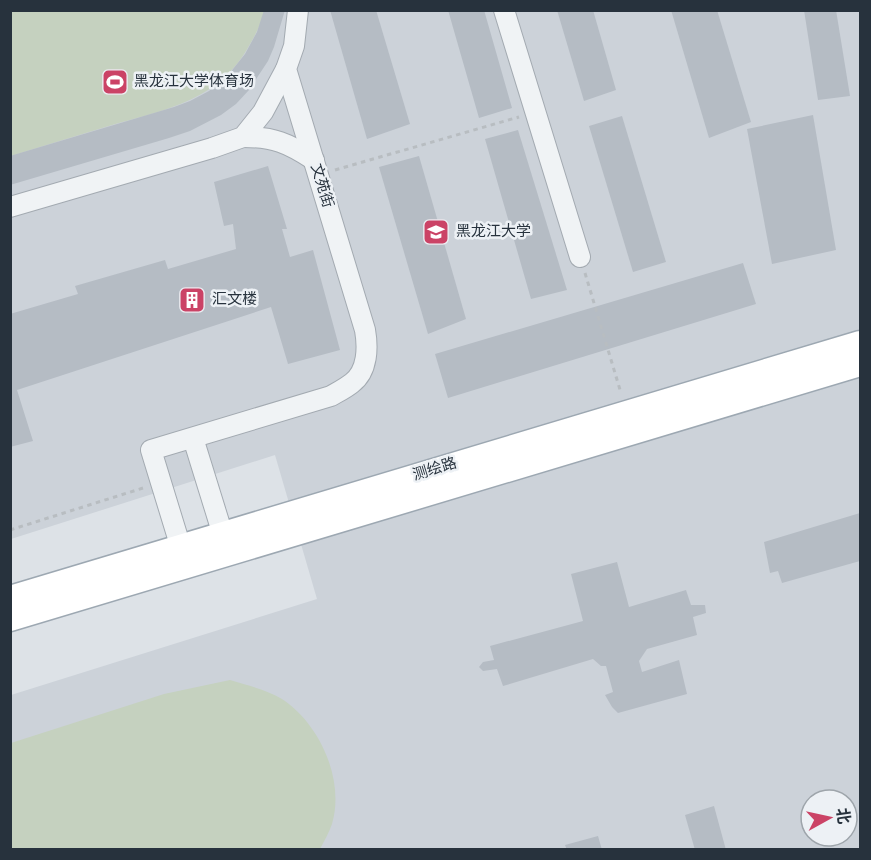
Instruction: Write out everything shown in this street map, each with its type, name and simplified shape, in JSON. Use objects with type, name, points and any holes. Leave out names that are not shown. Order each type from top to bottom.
[{"type":"main road","name":"测绘路","points":[[10,598],[861,343]]},
{"type":"main road","name":"测绘路","points":[[10,619],[861,364]]},
{"type":"street","points":[[243,137],[263,112],[286,69],[294,46],[298,10]]},
{"type":"street","points":[[504,10],[580,257]]},
{"type":"street","name":"文苑街","points":[[193,438],[331,396],[353,383],[365,362],[368,344],[365,330],[286,69]]},
{"type":"street","points":[[10,207],[243,137],[280,141],[292,145],[316,168]]},
{"type":"street","points":[[182,548],[151,450],[193,438],[223,534]]},
{"type":"path","points":[[316,168],[535,112]]},
{"type":"path","points":[[580,257],[627,412]]},
{"type":"path","points":[[10,530],[161,482]]},
{"type":"shaded area","name":"黑龙江大学","points":[[11,11],[860,11],[860,849],[11,849],[11,695],[317,599],[275,455],[11,539]]},
{"type":"green space","name":"黑龙江大学体育场","points":[[10,11],[264,11],[257,32],[238,63],[224,78],[191,100],[11,156]]},
{"type":"green space","points":[[230,680],[263,690],[282,699],[308,723],[318,738],[332,772],[335,789],[332,824],[320,849],[11,849],[11,743],[164,694]]},
{"type":"building","points":[[264,10],[285,10],[274,47],[268,61],[249,90],[221,115],[190,131],[169,138],[10,185],[10,156],[174,107],[209,91],[229,74],[245,54],[257,32]]},
{"type":"building","points":[[330,10],[376,10],[410,124],[367,139]]},
{"type":"building","points":[[448,10],[484,10],[512,108],[479,118]]},
{"type":"building","points":[[557,10],[593,10],[616,90],[584,101]]},
{"type":"building","points":[[671,10],[717,10],[751,122],[709,138]]},
{"type":"building","points":[[804,10],[836,10],[850,96],[818,100]]},
{"type":"building","points":[[813,115],[836,250],[772,264],[747,129]]},
{"type":"building","points":[[622,116],[666,262],[633,272],[589,126]]},
{"type":"building","points":[[518,130],[567,290],[531,299],[485,139]]},
{"type":"building","points":[[419,156],[466,319],[428,334],[379,167]]},
{"type":"building","name":"汇文楼","points":[[268,166],[287,229],[282,229],[290,257],[313,250],[340,350],[288,364],[271,307],[17,390],[33,441],[10,447],[10,314],[78,294],[75,286],[165,260],[168,269],[236,249],[233,224],[224,226],[214,182]]},
{"type":"building","points":[[743,263],[756,304],[448,398],[435,354]]},
{"type":"building","points":[[860,513],[860,561],[782,583],[778,571],[770,573],[764,542]]},
{"type":"building","points":[[617,562],[629,607],[686,590],[691,605],[705,605],[706,613],[693,617],[697,635],[647,649],[639,661],[642,672],[679,660],[687,694],[618,713],[605,695],[613,692],[606,666],[601,666],[593,659],[503,686],[497,669],[483,671],[479,667],[483,662],[494,660],[490,646],[583,621],[571,574]]},
{"type":"building","points":[[714,806],[726,850],[695,850],[685,815]]},
{"type":"building","points":[[598,836],[602,850],[567,850],[565,845]]},
{"type":"place","name":"黑龙江大学体育场","points":[[115,82]]},
{"type":"place","name":"黑龙江大学","points":[[436,232]]},
{"type":"place","name":"汇文楼","points":[[192,300]]}]
